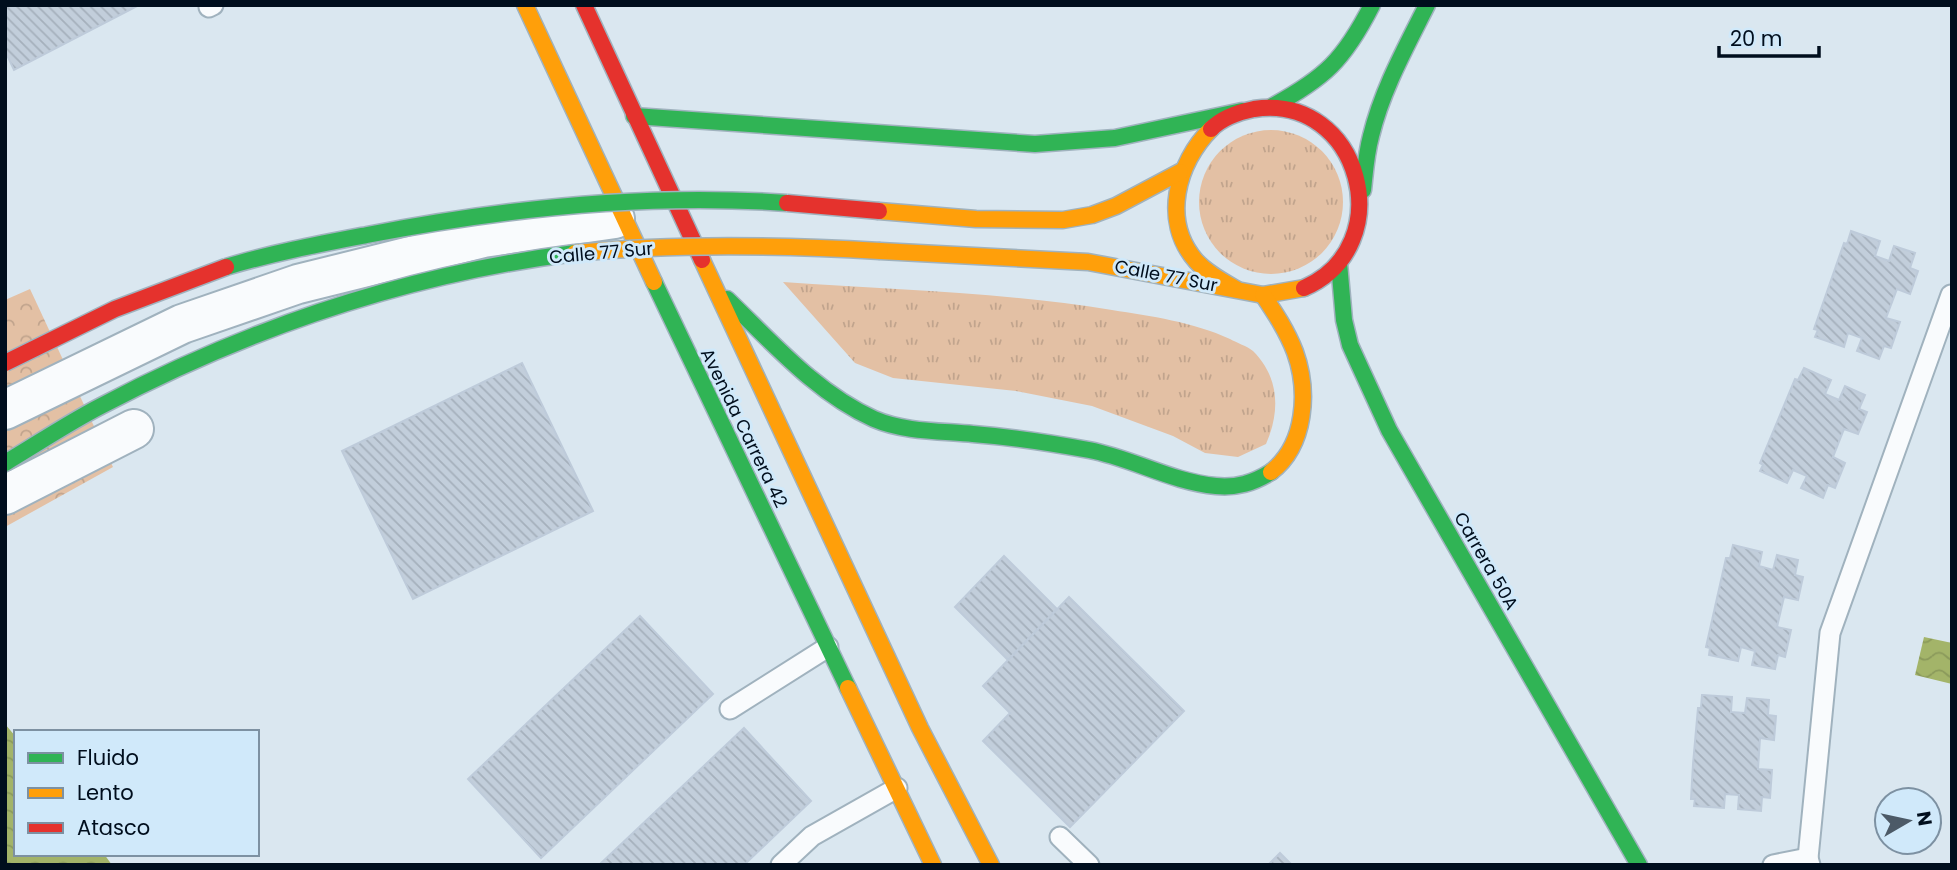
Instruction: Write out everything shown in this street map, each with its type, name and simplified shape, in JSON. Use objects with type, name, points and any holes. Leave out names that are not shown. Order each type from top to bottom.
[{"type":"main road","name":"Avenida Carrera 42","points":[[526,5],[624,219],[933,865]]},
{"type":"main road","name":"Avenida Carrera 42","points":[[584,5],[920,728],[991,865]]},
{"type":"main road","points":[[1271,107],[1324,75],[1357,34],[1372,5]]},
{"type":"main road","points":[[1242,111],[1215,124],[1193,145],[1180,172],[1175,200],[1179,229],[1191,255],[1211,275],[1236,289],[1263,295],[1291,293],[1317,282],[1339,263],[1355,236],[1362,206],[1368,150],[1379,110],[1402,54],[1427,5]]},
{"type":"main road","points":[[634,116],[1035,144],[1115,138],[1271,107],[1300,113],[1326,127],[1346,149],[1359,176],[1362,206]]},
{"type":"main road","points":[[5,363],[88,322],[229,265],[427,222],[639,200],[737,200],[976,219],[1063,220],[1092,215],[1116,206],[1180,172]]},
{"type":"main road","name":"Calle 77 Sur","points":[[5,463],[100,407],[181,366],[298,320],[374,294],[433,278],[586,252],[762,244],[1088,261],[1236,289]]},
{"type":"main road","name":"Carrera 50A","points":[[1339,263],[1344,320],[1350,345],[1389,430],[1639,865]]},
{"type":"main road","points":[[714,287],[818,384],[877,419],[900,426],[1041,442],[1117,456],[1204,485],[1242,486],[1280,466],[1298,438],[1304,400],[1301,362],[1285,325],[1263,295]]},
{"type":"street","name":"Calle 77 Sur","points":[[5,410],[182,324],[298,284],[483,238],[624,219]]},
{"type":"street","points":[[5,495],[134,429]]},
{"type":"lane","points":[[1773,865],[1809,862],[1830,633],[1951,295]]},
{"type":"lane","points":[[730,709],[828,647]]},
{"type":"lane","points":[[781,865],[812,836],[897,788]]},
{"type":"lane","points":[[1060,837],[1089,865]]},
{"type":"green space","points":[[1271,130],[1299,135],[1322,151],[1338,174],[1343,202],[1338,230],[1322,253],[1299,269],[1271,274],[1243,269],[1220,253],[1204,230],[1199,202],[1204,174],[1220,151],[1243,135]]},
{"type":"green space","points":[[783,282],[1030,299],[1172,320],[1201,328],[1248,348],[1262,361],[1273,384],[1275,396],[1271,432],[1266,444],[1238,457],[1205,453],[1173,436],[1092,406],[1016,391],[893,378],[855,363]]},
{"type":"green space","points":[[30,289],[113,467],[5,527],[5,300]]},
{"type":"water","points":[[1924,637],[1952,643],[1952,684],[1915,675]]},
{"type":"water","points":[[5,724],[14,735],[14,856],[105,856],[112,865],[5,865]]},
{"type":"building","points":[[5,5],[139,5],[14,70],[5,51]]},
{"type":"building","points":[[1851,231],[1880,241],[1875,256],[1889,261],[1894,246],[1915,253],[1910,268],[1918,271],[1910,294],[1897,289],[1886,318],[1900,322],[1891,348],[1884,346],[1879,359],[1857,351],[1862,338],[1848,333],[1844,347],[1815,337],[1818,330],[1814,329],[1844,243],[1847,244]]},
{"type":"building","points":[[522,363],[593,511],[413,599],[342,451]]},
{"type":"building","points":[[1804,368],[1831,380],[1825,394],[1839,400],[1845,386],[1865,395],[1859,409],[1867,412],[1858,434],[1844,429],[1833,457],[1845,463],[1835,488],[1828,485],[1823,498],[1801,488],[1807,476],[1793,470],[1787,483],[1760,471],[1763,465],[1760,463],[1795,379],[1798,380]]},
{"type":"building","points":[[1733,545],[1762,552],[1759,566],[1773,570],[1777,555],[1798,560],[1795,575],[1803,577],[1798,600],[1784,597],[1777,627],[1791,630],[1785,657],[1778,655],[1775,669],[1752,665],[1755,651],[1741,647],[1738,661],[1709,655],[1710,648],[1706,647],[1726,558],[1730,558]]},
{"type":"building","points":[[1004,556],[1057,609],[1008,660],[955,607]]},
{"type":"building","points":[[1069,597],[1184,711],[1070,827],[983,741],[1010,713],[983,686]]},
{"type":"building","points":[[640,616],[713,694],[541,858],[468,779]]},
{"type":"building","points":[[1702,695],[1732,697],[1731,712],[1745,713],[1747,698],[1769,700],[1768,715],[1776,716],[1774,740],[1760,738],[1758,769],[1772,770],[1770,798],[1762,797],[1761,811],[1738,809],[1739,795],[1725,794],[1724,808],[1694,806],[1695,799],[1691,799],[1693,764],[1698,708],[1701,708]]},
{"type":"building","points":[[744,728],[811,801],[744,865],[599,865]]},
{"type":"building","points":[[1280,853],[1292,865],[1268,865]]},
{"type":"traffic: fast","points":[[1271,107],[1306,87],[1331,66],[1352,40],[1372,5]]},
{"type":"traffic: fast","points":[[1363,190],[1369,143],[1381,102],[1427,5]]},
{"type":"traffic: fast","points":[[634,116],[1035,144],[1115,138],[1242,111]]},
{"type":"traffic: fast","points":[[226,267],[278,253],[419,225],[523,210],[681,200],[787,203]]},
{"type":"traffic: fast","points":[[5,463],[101,406],[214,352],[272,329],[391,290],[513,262],[575,253]]},
{"type":"traffic: fast","points":[[1339,263],[1344,320],[1350,345],[1389,430],[1639,865]]},
{"type":"traffic: fast","points":[[654,282],[848,688]]},
{"type":"traffic: fast","points":[[727,299],[814,381],[853,408],[886,423],[910,429],[1002,437],[1089,450],[1200,484],[1245,484],[1271,472]]},
{"type":"traffic: slow","points":[[525,5],[654,282]]},
{"type":"traffic: slow","points":[[1211,129],[1189,158],[1182,175],[1176,211],[1185,245],[1196,261],[1236,289]]},
{"type":"traffic: slow","points":[[879,211],[976,219],[1063,220],[1092,215],[1116,206],[1180,172]]},
{"type":"traffic: slow","points":[[575,253],[727,246],[880,251]]},
{"type":"traffic: slow","points":[[880,251],[1088,262],[1263,295],[1304,288]]},
{"type":"traffic: slow","points":[[702,260],[920,728],[991,865]]},
{"type":"traffic: slow","points":[[1263,295],[1292,344],[1299,367],[1303,400],[1298,432],[1283,461],[1271,472]]},
{"type":"traffic: slow","points":[[848,688],[933,865]]},
{"type":"traffic: jam","points":[[584,5],[702,260]]},
{"type":"traffic: jam","points":[[1211,129],[1225,119],[1248,110],[1291,110],[1321,124],[1342,148],[1355,177],[1359,209],[1352,240],[1334,268],[1304,288]]},
{"type":"traffic: jam","points":[[787,203],[879,211]]},
{"type":"traffic: jam","points":[[5,363],[115,309],[226,267]]}]
